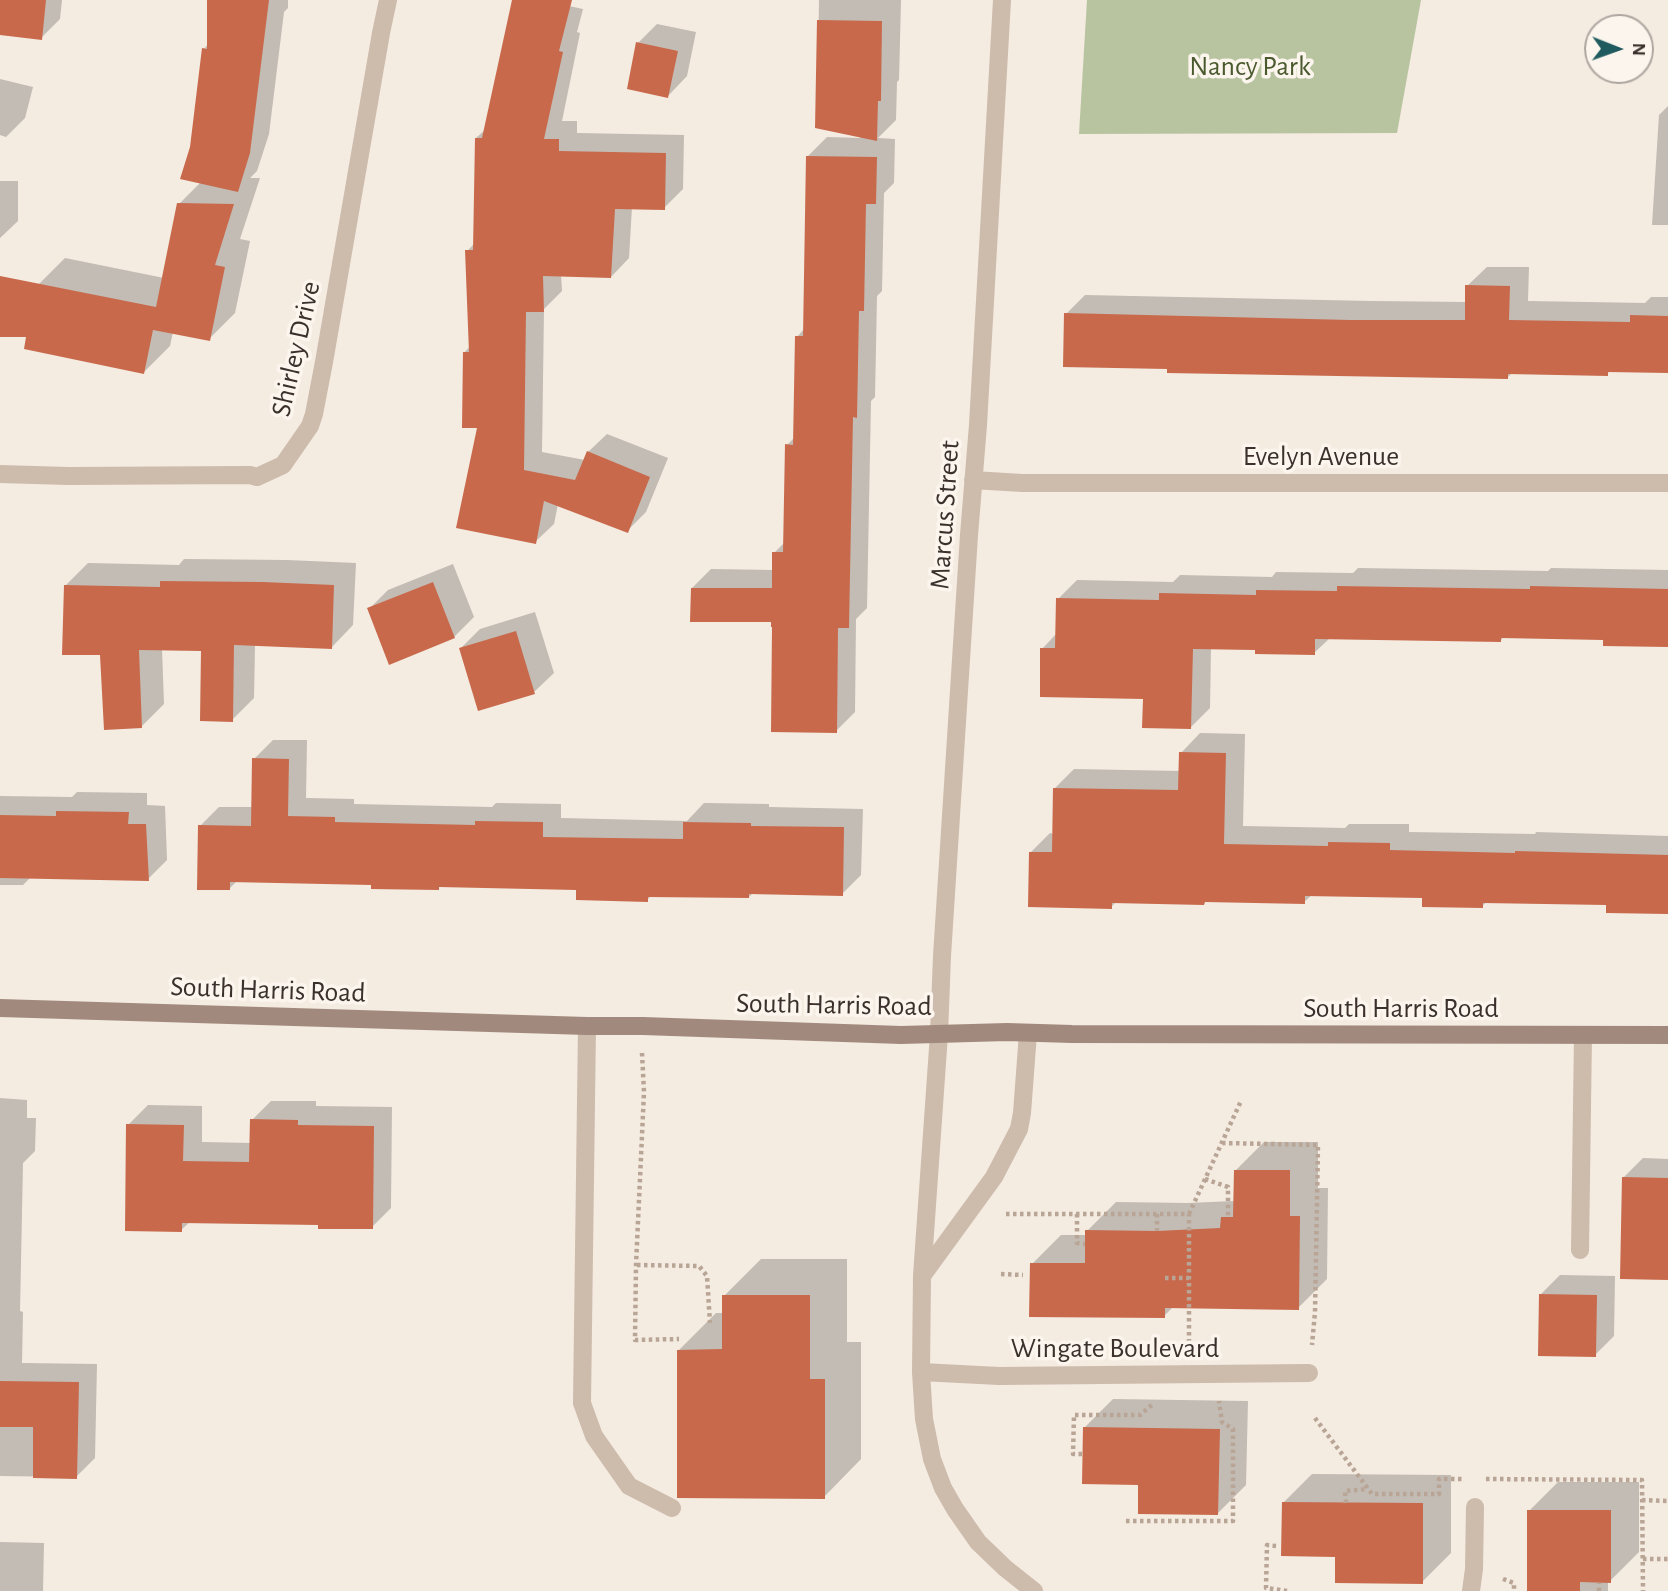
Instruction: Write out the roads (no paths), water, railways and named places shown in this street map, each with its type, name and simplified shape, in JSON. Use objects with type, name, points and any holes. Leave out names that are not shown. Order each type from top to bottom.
[{"type":"main road","name":"South Harris Road","points":[[0,1008],[901,1035],[1028,1032],[1668,1035]]},
{"type":"street","name":"Shirley Drive","points":[[0,474],[257,477],[283,465],[310,426],[314,414],[388,0]]},
{"type":"street","name":"Marcus Street","points":[[939,1034],[1002,0]]},
{"type":"street","name":"Evelyn Avenue","points":[[973,480],[1022,483],[1668,483]]},
{"type":"street","points":[[587,1026],[582,1403],[594,1436],[629,1486],[672,1508]]},
{"type":"street","points":[[922,1276],[994,1177],[1019,1129],[1028,1032]]},
{"type":"street","points":[[939,1034],[922,1276],[921,1373],[924,1419],[932,1459],[954,1509],[978,1542],[1034,1591]]},
{"type":"street","points":[[1580,1250],[1583,1035]]},
{"type":"street","name":"Wingate Boulevard","points":[[921,1373],[999,1376],[1309,1373]]},
{"type":"street","points":[[1471,1591],[1475,1507]]},
{"type":"park label","name":"Nancy Park","points":[[1250,67]]}]
